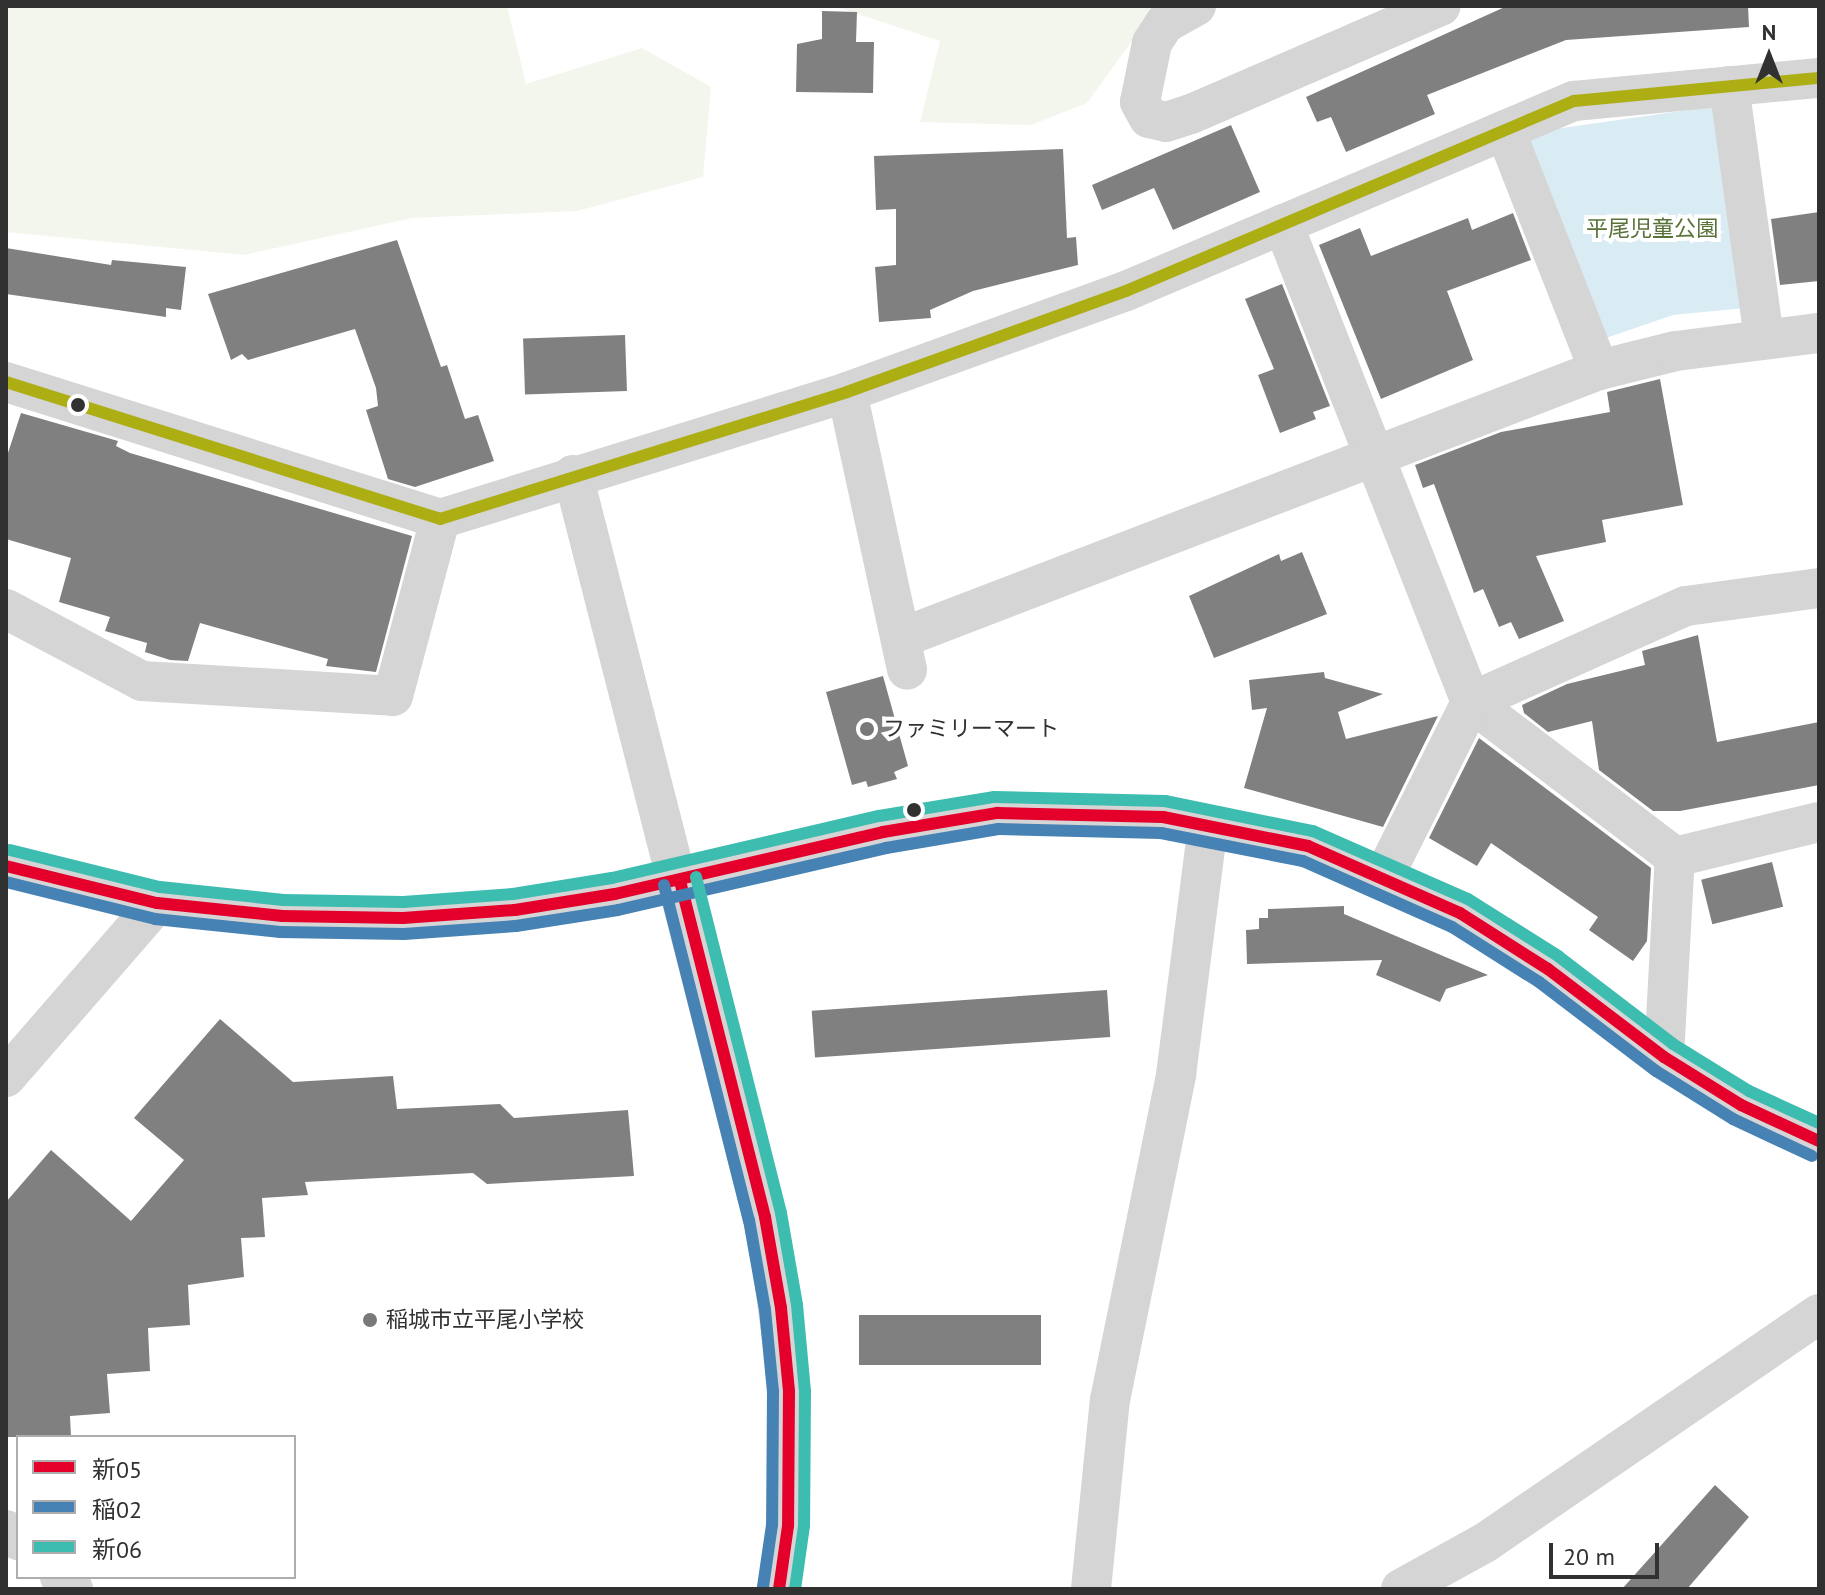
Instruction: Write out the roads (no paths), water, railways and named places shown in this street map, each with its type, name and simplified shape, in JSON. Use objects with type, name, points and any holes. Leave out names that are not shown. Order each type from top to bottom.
[{"type":"street","points":[[1196,6],[1165,23],[1152,43],[1140,102],[1149,118],[1166,122],[1191,114],[1441,6]]},
{"type":"street","points":[[6,382],[440,519],[847,392],[1126,291],[1574,101],[1819,78]]},
{"type":"street","points":[[1729,86],[1764,339]]},
{"type":"street","points":[[1505,130],[1599,370]]},
{"type":"street","points":[[1283,224],[1471,702],[1675,857]]},
{"type":"street","points":[[847,392],[904,654],[1372,455],[1599,370],[1676,351],[1819,333]]},
{"type":"street","points":[[573,475],[765,1217],[781,1308],[789,1391],[788,1526],[779,1589]]},
{"type":"street","points":[[6,609],[142,681],[393,696],[440,519]]},
{"type":"street","points":[[1384,876],[1471,702],[1686,606],[1819,588]]},
{"type":"street","points":[[6,866],[157,903],[282,916],[403,918],[515,910],[680,881],[883,832],[997,813],[1163,817],[1308,846],[1384,876],[1460,913],[1548,969],[1664,1057],[1741,1105],[1819,1141]]},
{"type":"street","points":[[1675,857],[1819,822]]},
{"type":"street","points":[[1091,1589],[1110,1400],[1176,1075],[1208,826]]},
{"type":"street","points":[[1664,1057],[1675,857]]},
{"type":"street","points":[[6,1077],[157,903]]},
{"type":"street","points":[[1401,1589],[1486,1542],[1819,1314]]},
{"type":"place","name":"ファミリーマート","points":[[867,729]]},
{"type":"place","name":"稲城市立平尾小学校","points":[[370,1320]]},
{"type":"park label","name":"平尾児童公園","points":[[1652,229]]}]
